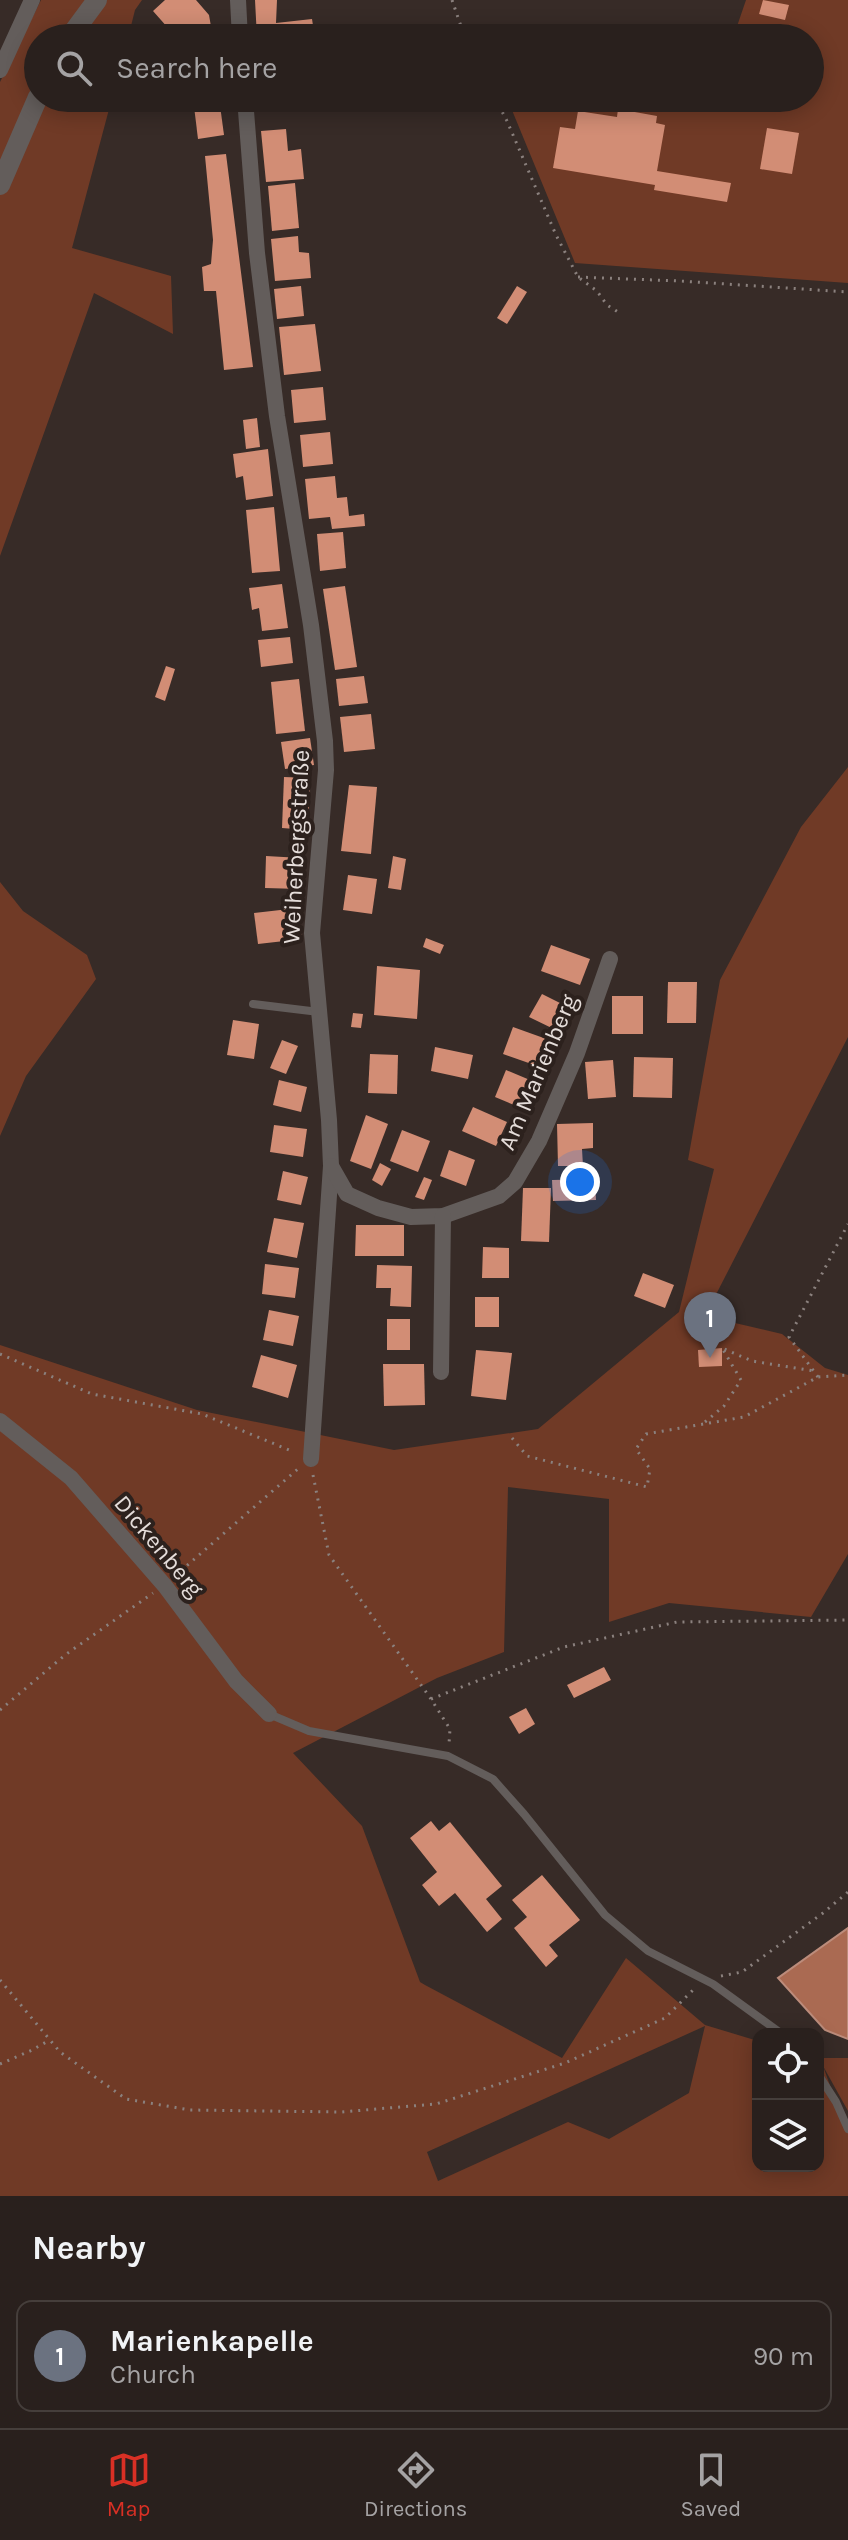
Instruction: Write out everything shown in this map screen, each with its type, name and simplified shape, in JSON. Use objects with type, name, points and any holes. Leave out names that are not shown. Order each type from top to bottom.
[{"type":"street","points":[[0,70],[32,0]]},
{"type":"street","points":[[79,24],[97,0]]},
{"type":"street","points":[[238,0],[239,24]]},
{"type":"street","points":[[0,185],[32,112]]},
{"type":"street","name":"Weiherbergstraße","points":[[246,112],[257,253],[275,401],[311,625],[325,741],[326,770],[312,933],[331,1166],[311,1459]]},
{"type":"street","name":"Am Marienberg","points":[[331,1166],[347,1194],[378,1208],[411,1217],[443,1216],[499,1196],[515,1182],[539,1141],[577,1053],[610,959]]},
{"type":"street","points":[[441,1372],[443,1216]]},
{"type":"street","name":"Dickenberg","points":[[0,1421],[71,1478],[165,1586],[236,1681],[269,1714]]},
{"type":"lane","points":[[253,1004],[319,1012]]},
{"type":"lane","points":[[269,1714],[309,1731],[448,1756],[493,1779],[605,1915],[648,1951],[713,1984],[774,2028]]},
{"type":"lane","points":[[824,2083],[848,2129]]},
{"type":"path","points":[[452,0],[460,24]]},
{"type":"path","points":[[502,112],[556,235],[578,277],[621,314]]},
{"type":"path","points":[[578,277],[848,292]]},
{"type":"path","points":[[818,1377],[789,1337],[848,1224]]},
{"type":"path","points":[[702,1424],[724,1406],[741,1380],[722,1348],[752,1361],[814,1371]]},
{"type":"path","points":[[0,1354],[92,1394],[202,1414],[311,1459],[329,1555],[450,1729],[448,1756]]},
{"type":"path","points":[[512,1438],[527,1456],[647,1487],[650,1469],[636,1449],[646,1434],[744,1417],[818,1377],[848,1375]]},
{"type":"path","points":[[431,1699],[564,1647],[677,1622],[848,1620]]},
{"type":"path","points":[[0,1980],[60,2052],[126,2099],[190,2110],[341,2112],[436,2104],[565,2063],[665,2018],[703,1980],[742,1972],[848,1892]]},
{"type":"path","points":[[0,2064],[50,2040]]},
{"type":"shaded area","points":[[41,0],[142,0],[135,10],[132,24],[29,24]]},
{"type":"shaded area","points":[[746,0],[848,0],[848,283],[575,263],[513,112],[824,112],[824,24],[738,24]]},
{"type":"shaded area","points":[[24,34],[24,112],[108,112],[72,248],[171,276],[173,334],[94,293],[0,556],[0,82]]},
{"type":"shaded area","points":[[848,767],[848,1037],[705,1316],[782,1334],[825,1368],[848,1375],[848,1554],[811,1617],[669,1603],[609,1622],[609,1499],[508,1487],[504,1652],[437,1678],[293,1753],[362,1826],[420,1982],[562,2058],[626,1958],[705,2025],[752,2039],[752,2172],[824,2172],[824,2069],[836,2102],[848,2121],[848,2196],[0,2196],[0,1345],[197,1410],[394,1450],[538,1429],[679,1312],[714,1169],[688,1160],[720,980],[801,827]],"holes":[[[705,2026],[689,2093],[609,2139],[568,2122],[438,2181],[427,2152]]]},
{"type":"shaded area","points":[[0,882],[23,911],[87,955],[96,979],[26,1076],[0,1136]]},
{"type":"shaded area","points":[[848,1928],[848,2039],[825,2030],[778,1978]]},
{"type":"shaded area","points":[[824,2058],[848,2058],[848,2111],[824,2068]]},
{"type":"building","points":[[165,0],[196,0],[209,15],[211,24],[164,24],[153,11]]},
{"type":"building","points":[[255,0],[277,0],[276,23],[312,19],[313,24],[256,24]]},
{"type":"building","points":[[763,0],[789,5],[785,20],[759,14]]},
{"type":"building","points":[[195,112],[221,112],[224,135],[198,139]]},
{"type":"building","points":[[578,112],[617,117],[618,112],[657,116],[656,123],[665,125],[657,171],[731,183],[727,202],[654,190],[655,185],[553,168],[560,127],[575,129]]},
{"type":"building","points":[[767,128],[799,133],[792,174],[760,169]]},
{"type":"building","points":[[286,129],[288,151],[301,149],[304,179],[266,182],[261,131]]},
{"type":"building","points":[[226,154],[253,367],[224,370],[216,291],[204,291],[202,267],[211,264],[213,240],[205,156]]},
{"type":"building","points":[[295,183],[299,228],[272,231],[268,186]]},
{"type":"building","points":[[298,236],[299,252],[309,253],[311,278],[275,281],[271,239]]},
{"type":"building","points":[[301,286],[304,316],[277,319],[274,289]]},
{"type":"building","points":[[517,286],[527,292],[507,324],[497,318]]},
{"type":"building","points":[[315,324],[321,371],[284,375],[279,327]]},
{"type":"building","points":[[323,387],[326,420],[294,423],[291,390]]},
{"type":"building","points":[[257,418],[260,447],[246,449],[243,420]]},
{"type":"building","points":[[330,432],[333,464],[303,467],[300,435]]},
{"type":"building","points":[[268,449],[273,496],[246,500],[243,476],[236,478],[233,454]]},
{"type":"building","points":[[335,476],[337,498],[347,497],[349,516],[364,514],[365,526],[332,529],[330,517],[309,519],[305,479]]},
{"type":"building","points":[[274,507],[280,571],[252,573],[246,510]]},
{"type":"building","points":[[343,532],[346,568],[320,571],[317,534]]},
{"type":"building","points":[[282,584],[288,628],[262,631],[259,608],[252,610],[249,588]]},
{"type":"building","points":[[345,586],[357,667],[335,670],[323,589]]},
{"type":"building","points":[[290,637],[293,663],[261,667],[258,640]]},
{"type":"building","points":[[166,666],[175,669],[165,701],[155,697]]},
{"type":"building","points":[[364,676],[368,703],[339,706],[336,679]]},
{"type":"building","points":[[299,679],[305,731],[276,734],[271,682]]},
{"type":"building","points":[[371,714],[375,749],[344,752],[340,717]]},
{"type":"building","points":[[310,738],[314,765],[285,769],[281,742]]},
{"type":"building","points":[[284,777],[310,778],[308,830],[282,828]]},
{"type":"building","points":[[349,785],[377,787],[371,854],[341,851]]},
{"type":"building","points":[[266,856],[301,858],[300,889],[265,888]]},
{"type":"building","points":[[393,856],[406,859],[401,890],[388,888]]},
{"type":"building","points":[[348,875],[377,879],[372,914],[343,910]]},
{"type":"building","points":[[298,908],[302,939],[258,944],[254,913]]},
{"type":"building","points":[[426,938],[444,945],[440,954],[423,947]]},
{"type":"building","points":[[551,945],[590,959],[580,985],[541,971]]},
{"type":"building","points":[[377,966],[420,970],[417,1019],[374,1015]]},
{"type":"building","points":[[668,982],[697,982],[696,1023],[667,1023]]},
{"type":"building","points":[[542,994],[574,1010],[562,1033],[529,1017]]},
{"type":"building","points":[[612,996],[643,996],[643,1034],[612,1034]]},
{"type":"building","points":[[353,1013],[363,1014],[361,1028],[351,1027]]},
{"type":"building","points":[[233,1020],[259,1024],[254,1059],[227,1055]]},
{"type":"building","points":[[513,1027],[552,1041],[543,1068],[503,1054]]},
{"type":"building","points":[[282,1040],[298,1046],[286,1074],[270,1068]]},
{"type":"building","points":[[435,1047],[473,1055],[468,1079],[431,1071]]},
{"type":"building","points":[[370,1054],[398,1055],[397,1094],[368,1093]]},
{"type":"building","points":[[634,1057],[673,1058],[672,1098],[633,1097]]},
{"type":"building","points":[[613,1060],[616,1097],[588,1099],[585,1062]]},
{"type":"building","points":[[506,1070],[537,1083],[526,1110],[495,1097]]},
{"type":"building","points":[[279,1080],[307,1087],[301,1112],[273,1105]]},
{"type":"building","points":[[473,1107],[507,1122],[496,1146],[462,1131]]},
{"type":"building","points":[[366,1115],[388,1124],[371,1169],[350,1161]]},
{"type":"building","points":[[593,1123],[593,1148],[582,1149],[583,1166],[558,1166],[557,1124]]},
{"type":"building","points":[[274,1125],[307,1129],[303,1157],[270,1152]]},
{"type":"building","points":[[402,1130],[430,1141],[418,1172],[390,1161]]},
{"type":"building","points":[[449,1150],[475,1160],[466,1186],[440,1176]]},
{"type":"building","points":[[380,1163],[391,1169],[382,1186],[372,1180]]},
{"type":"building","points":[[283,1171],[308,1177],[301,1205],[277,1200]]},
{"type":"building","points":[[424,1177],[432,1180],[424,1200],[415,1197]]},
{"type":"building","points":[[595,1179],[596,1200],[553,1201],[552,1180]]},
{"type":"building","points":[[523,1188],[551,1188],[549,1242],[521,1241]]},
{"type":"building","points":[[274,1218],[304,1223],[297,1258],[267,1252]]},
{"type":"building","points":[[356,1225],[404,1225],[404,1256],[355,1256]]},
{"type":"building","points":[[483,1247],[509,1248],[509,1278],[482,1278]]},
{"type":"building","points":[[265,1264],[299,1268],[295,1298],[262,1294]]},
{"type":"building","points":[[377,1265],[412,1266],[411,1307],[390,1306],[391,1288],[376,1288]]},
{"type":"building","points":[[643,1273],[674,1285],[665,1308],[634,1296]]},
{"type":"building","points":[[475,1297],[499,1297],[499,1327],[475,1327]]},
{"type":"building","points":[[269,1310],[299,1316],[293,1346],[263,1340]]},
{"type":"building","points":[[387,1319],[410,1319],[410,1350],[387,1350]]},
{"type":"building","points":[[722,1348],[722,1366],[699,1367],[698,1350]]},
{"type":"building","points":[[476,1350],[512,1353],[506,1400],[471,1396]]},
{"type":"building","points":[[261,1355],[297,1365],[288,1398],[252,1387]]},
{"type":"building","points":[[383,1364],[424,1364],[425,1405],[384,1406]]},
{"type":"building","points":[[604,1667],[611,1680],[574,1698],[567,1685]]},
{"type":"building","points":[[526,1708],[535,1724],[519,1734],[509,1717]]},
{"type":"building","points":[[431,1821],[439,1831],[450,1822],[502,1886],[486,1899],[502,1919],[487,1932],[455,1893],[439,1906],[422,1885],[437,1872],[410,1838]]},
{"type":"building","points":[[542,1875],[580,1920],[549,1945],[558,1956],[546,1967],[514,1928],[527,1917],[512,1900]]},
{"type":"place","name":"Marienkapelle","points":[[710,1358]]}]
